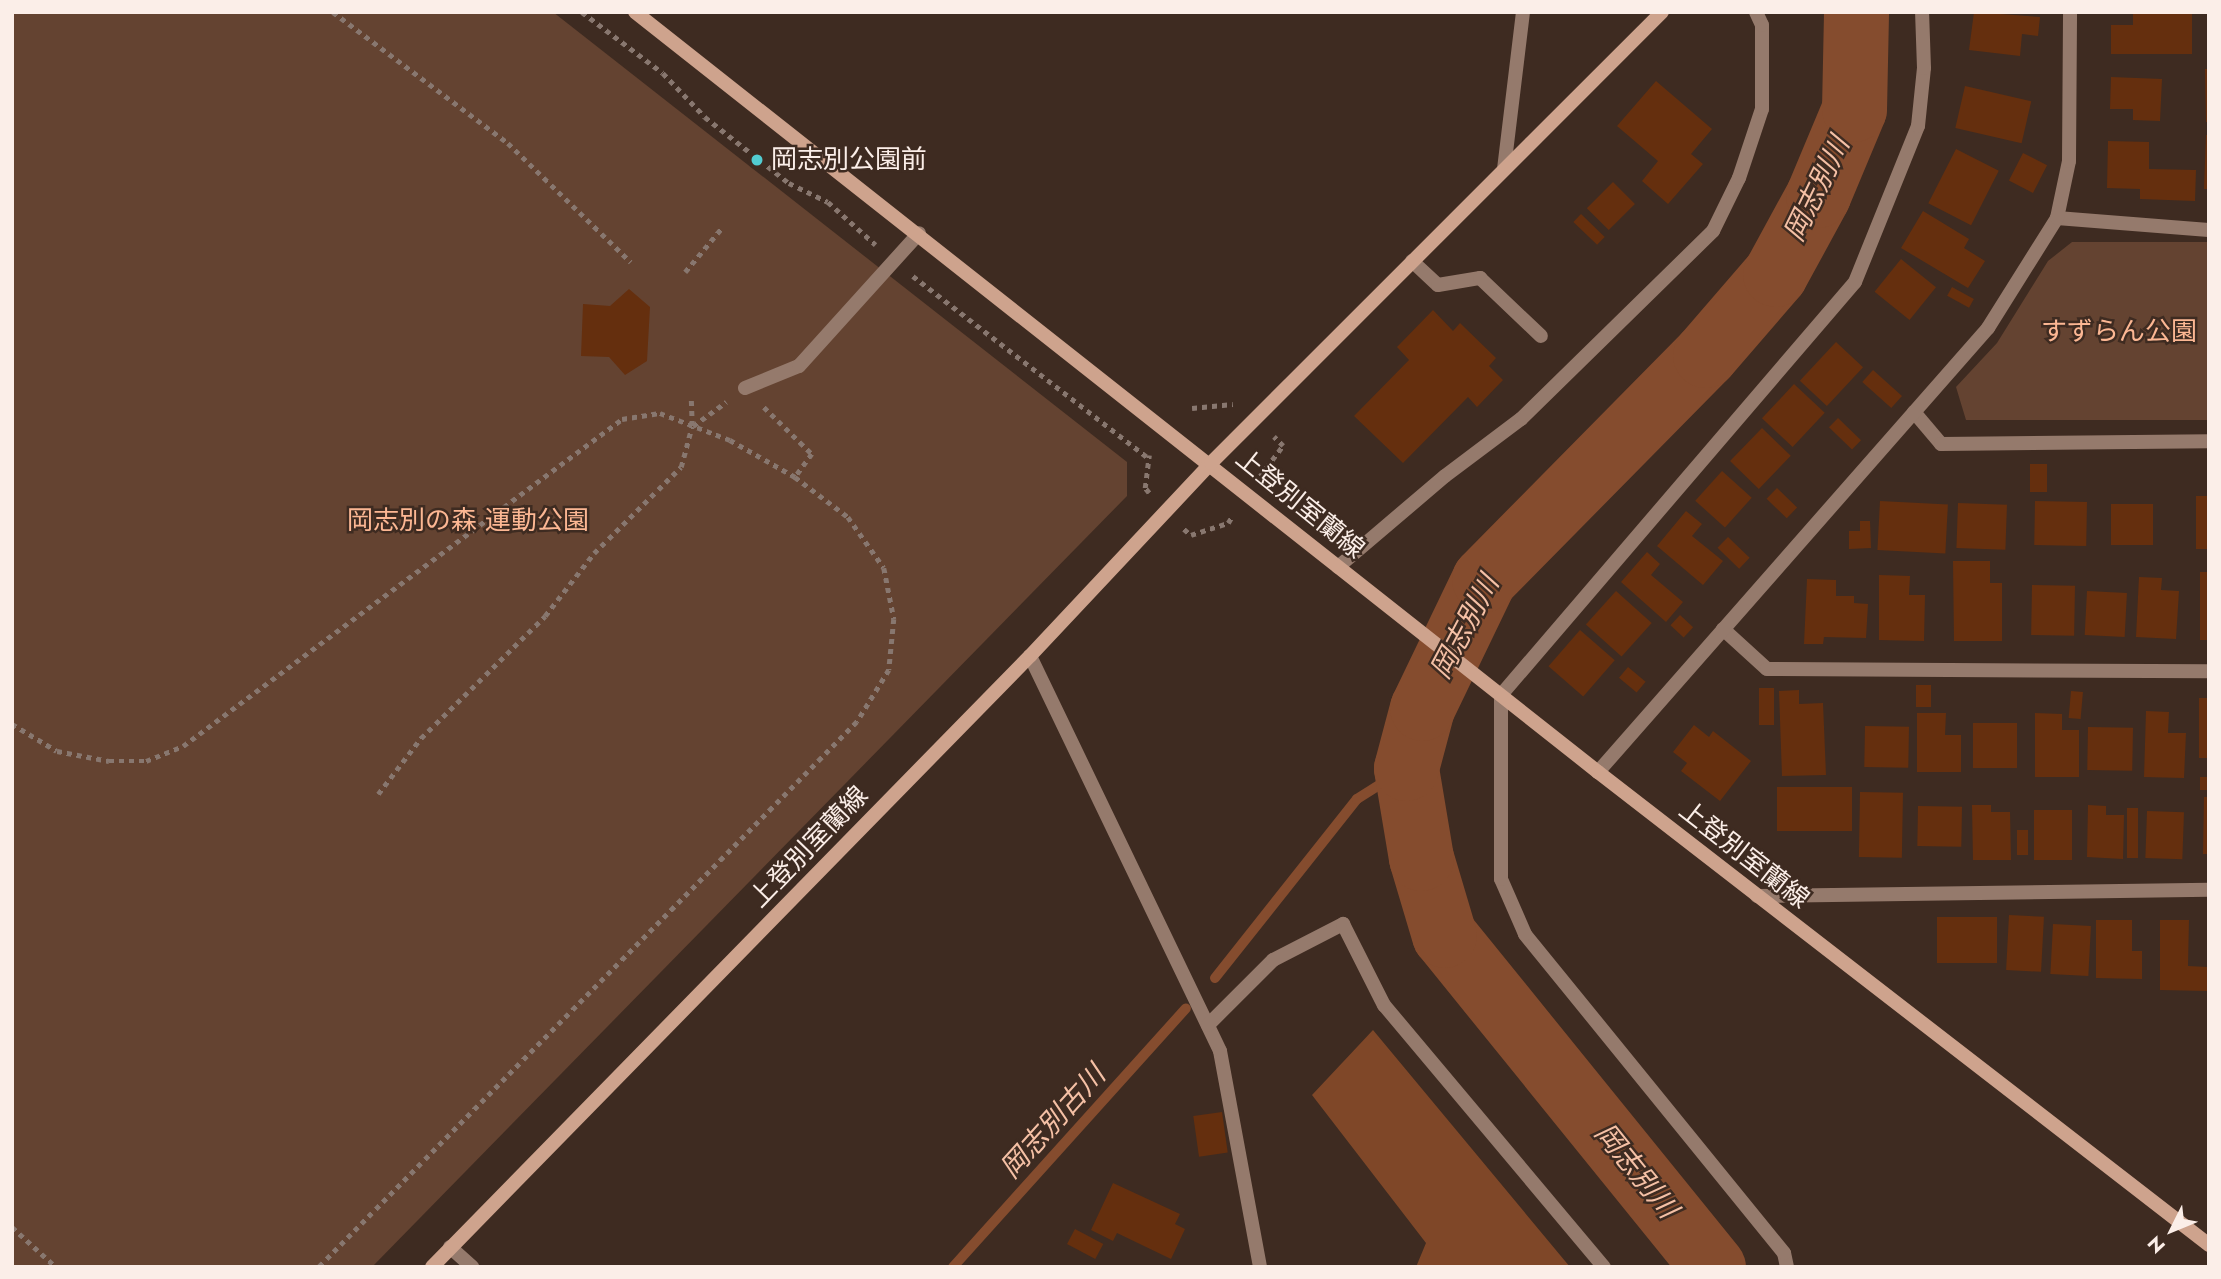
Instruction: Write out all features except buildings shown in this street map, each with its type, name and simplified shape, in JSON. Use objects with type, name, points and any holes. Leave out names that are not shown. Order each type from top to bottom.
[{"type":"main road","points":[[635,12],[1211,463],[1662,12]]},
{"type":"main road","name":"上登別室蘭線","points":[[432,1267],[1030,656],[1211,463],[1598,772],[2209,1245]]},
{"type":"street","points":[[1504,169],[1523,12]]},
{"type":"street","points":[[1338,567],[1445,476],[1521,419],[1713,231],[1739,178],[1762,109],[1762,25],[1756,12]]},
{"type":"street","points":[[1787,1267],[1784,1253],[1525,934],[1502,879],[1501,695],[1855,282],[1918,126],[1924,68],[1922,12]]},
{"type":"street","points":[[1598,772],[1988,328],[2057,218],[2069,161],[2070,12]]},
{"type":"street","points":[[2057,218],[2209,230]]},
{"type":"street","points":[[745,388],[799,366],[919,233]]},
{"type":"street","points":[[1412,261],[1438,285],[1480,278],[1541,336]]},
{"type":"street","points":[[1914,412],[1941,444],[2209,441]]},
{"type":"street","points":[[1723,629],[1768,670],[2209,671]]},
{"type":"street","points":[[1030,656],[1220,1051],[1260,1267]]},
{"type":"street","points":[[1757,896],[2209,890]]},
{"type":"street","points":[[1208,1025],[1273,960],[1343,924],[1384,1005],[1604,1267]]},
{"type":"street","points":[[450,1247],[472,1267]]},
{"type":"path","points":[[334,12],[508,143],[631,262]]},
{"type":"path","points":[[582,12],[663,74],[705,117],[789,183],[828,202],[894,261],[1147,457]]},
{"type":"path","points":[[685,272],[721,229]]},
{"type":"path","points":[[692,426],[745,388],[812,454],[795,477]]},
{"type":"path","points":[[378,794],[421,738],[545,616],[594,553],[681,467],[692,426],[691,400]]},
{"type":"path","points":[[12,724],[57,751],[109,761],[146,761],[183,746],[622,419],[660,413],[730,440],[795,477],[848,517],[884,568],[894,619],[889,670],[857,722],[319,1267]]},
{"type":"path","points":[[12,1227],[56,1267]]},
{"type":"green space","name":"岡志別の森 運動公園","points":[[12,12],[553,12],[1127,462],[1127,496],[372,1267],[12,1267]]},
{"type":"green space","name":"すずらん公園","points":[[2072,242],[2209,242],[2209,420],[1966,420],[1956,387],[1997,343],[2048,261]]},
{"type":"shaded area","points":[[1373,1030],[1570,1267],[1416,1267],[1426,1243],[1312,1095]]},
{"type":"waterway","name":"岡志別川","points":[[1713,1267],[1444,935],[1421,858],[1406,768],[1422,708],[1484,579],[1705,355],[1775,274],[1818,195],[1854,109],[1856,12]]},
{"type":"waterway","name":"岡志別古川","points":[[1215,978],[1357,799],[1406,768]]},
{"type":"waterway","name":"岡志別古川","points":[[953,1267],[1186,1008]]},
{"type":"place","name":"岡志別公園前","points":[[757,160]]}]
